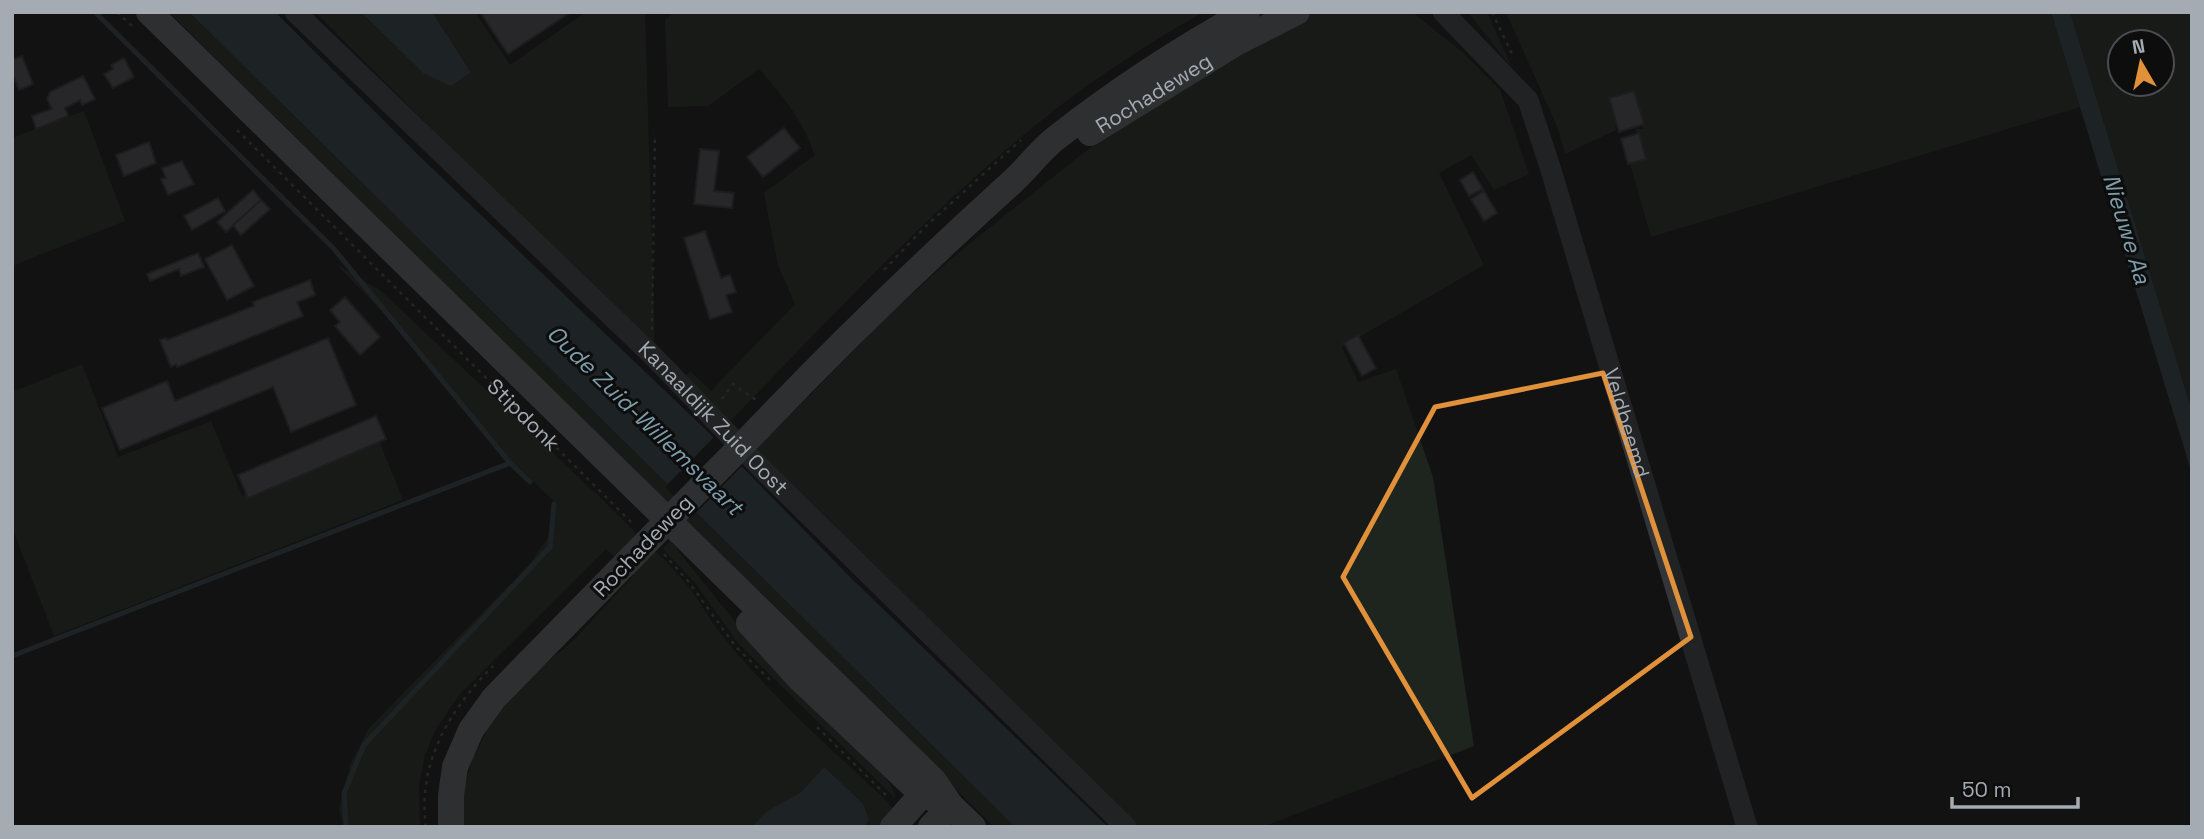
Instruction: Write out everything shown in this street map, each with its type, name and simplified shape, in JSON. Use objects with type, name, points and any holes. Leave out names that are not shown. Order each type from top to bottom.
[{"type":"main road","name":"Rochadeweg","points":[[451,827],[455,767],[471,730],[494,698],[759,428],[1053,140],[1201,37],[1247,12]]},
{"type":"main road","name":"Rochadeweg","points":[[1014,181],[1225,50],[1297,12]]},
{"type":"main road","name":"Stipdonk","points":[[145,24],[713,566],[928,788],[973,827]]},
{"type":"main road","points":[[899,820],[928,788]]},
{"type":"main road","points":[[931,827],[951,806]]},
{"type":"street","name":"Kanaaldijk Zuid Oost","points":[[295,12],[652,355],[773,479],[1126,827]]},
{"type":"street","name":"Veldbeemd","points":[[1443,12],[1528,100],[1747,827]]},
{"type":"street","name":"Veldbeemd","points":[[1459,12],[1471,40]]},
{"type":"path","points":[[117,12],[145,24]]},
{"type":"path","name":"Stipdonk","points":[[229,122],[640,531]]},
{"type":"path","points":[[652,355],[655,135]]},
{"type":"path","points":[[733,384],[757,401]]},
{"type":"path","points":[[660,550],[688,581],[736,646],[769,680]]},
{"type":"path","points":[[816,726],[899,820]]},
{"type":"highlighted area","points":[[1603,373],[1691,637],[1472,798],[1343,577],[1435,407]]},
{"type":"shaded area","points":[[169,12],[189,12],[1015,827],[994,827]]},
{"type":"shaded area","points":[[315,12],[361,12],[423,73],[471,71],[432,12],[475,12],[510,65],[586,12],[645,12],[655,351]]},
{"type":"shaded area","points":[[675,12],[1203,12],[1088,85],[1008,148],[883,264],[724,428],[679,384],[690,371],[711,391],[795,304],[778,265],[764,193],[815,155],[792,109],[759,69],[708,106],[668,107],[665,20]]},
{"type":"shaded area","points":[[1315,12],[1412,12],[1462,52],[1500,90],[1529,174],[1494,190],[1471,155],[1439,173],[1484,265],[1342,347],[1358,382],[1396,369],[1433,477],[1474,746],[1262,827],[1135,827],[751,455],[889,315],[963,249],[1077,158],[1133,116]]},
{"type":"shaded area","points":[[1468,12],[1487,12],[1512,68]]},
{"type":"shaded area","points":[[1506,12],[2051,12],[2080,107],[1651,237],[1630,164],[1646,160],[1635,129],[1643,129],[1634,97],[1613,102],[1616,130],[1565,154],[1559,131]]},
{"type":"shaded area","points":[[2070,12],[2192,12],[2192,411]]},
{"type":"shaded area","points":[[84,111],[125,221],[12,266],[12,138]]},
{"type":"shaded area","points":[[336,264],[381,291],[669,564],[688,586],[718,630],[757,676],[887,801],[893,810],[886,827],[864,827],[869,820],[824,767],[800,793],[766,813],[752,827],[464,827],[462,797],[472,760],[498,710],[518,687],[574,640],[634,575],[606,549],[460,694],[436,729],[425,755],[419,785],[420,827],[344,827],[339,810],[350,765],[369,728],[530,564],[549,536],[556,503],[487,438],[406,336]]},
{"type":"shaded area","points":[[82,364],[118,457],[211,421],[242,496],[379,441],[403,500],[54,636],[12,527],[12,392]]},
{"type":"shaded area","points":[[670,541],[766,660],[884,776],[892,787],[895,798],[738,643],[696,584],[663,549]]},
{"type":"water","name":"Oude Zuid-Willemsvaart","points":[[189,12],[275,12],[413,150],[708,432],[850,577],[1108,827],[1015,827]]},
{"type":"water","points":[[361,12],[432,12],[471,72],[451,86],[423,73]]},
{"type":"water","name":"Nieuwe Aa","points":[[2051,12],[2070,12],[2192,411],[2192,474]]},
{"type":"water","points":[[824,767],[863,804],[869,820],[864,827],[752,827],[766,812],[800,793]]},
{"type":"pier","points":[[716,435],[744,464],[693,516],[665,487]]},
{"type":"building","points":[[480,12],[571,12],[508,54]]},
{"type":"building","points":[[22,56],[33,84],[19,90],[12,73],[12,60]]},
{"type":"building","points":[[124,58],[134,77],[113,88],[104,74],[113,69],[111,65]]},
{"type":"building","points":[[83,76],[95,99],[82,105],[80,100],[65,108],[68,116],[36,129],[32,116],[52,109],[47,99],[50,92]]},
{"type":"building","points":[[1634,91],[1644,124],[1619,132],[1609,98]]},
{"type":"building","points":[[784,128],[800,148],[763,177],[747,157]]},
{"type":"building","points":[[1639,133],[1646,159],[1628,164],[1621,139]]},
{"type":"building","points":[[149,142],[156,163],[124,176],[116,155]]},
{"type":"building","points":[[700,149],[719,151],[714,191],[734,193],[732,208],[694,204]]},
{"type":"building","points":[[182,161],[194,184],[168,195],[161,179],[166,178],[162,168]]},
{"type":"building","points":[[1473,172],[1483,189],[1469,196],[1460,180]]},
{"type":"building","points":[[253,190],[261,200],[226,232],[217,222]]},
{"type":"building","points":[[1484,191],[1497,213],[1484,221],[1471,199]]},
{"type":"building","points":[[218,198],[225,211],[192,230],[184,216]]},
{"type":"building","points":[[261,200],[270,209],[241,235],[233,225]]},
{"type":"building","points":[[705,231],[721,278],[730,275],[736,292],[726,295],[732,312],[710,319],[684,238]]},
{"type":"building","points":[[232,245],[254,286],[227,300],[205,259]]},
{"type":"building","points":[[198,253],[204,267],[181,276],[179,269],[150,281],[147,274]]},
{"type":"building","points":[[310,280],[315,295],[297,302],[303,316],[177,367],[176,364],[171,367],[160,340],[167,340],[254,306],[253,302]]},
{"type":"building","points":[[345,297],[380,337],[360,355],[335,326],[340,322],[330,310]]},
{"type":"building","points":[[1358,335],[1376,368],[1362,376],[1344,343]]},
{"type":"building","points":[[328,338],[356,405],[291,432],[273,387],[120,450],[102,408],[167,381],[175,401]]},
{"type":"building","points":[[376,416],[386,439],[248,498],[238,475]]},
{"type":"waterway","points":[[12,656],[510,463],[334,249],[95,12]]},
{"type":"waterway","points":[[510,463],[530,482]]},
{"type":"waterway","points":[[346,827],[344,793],[364,745],[550,547],[554,504]]}]
